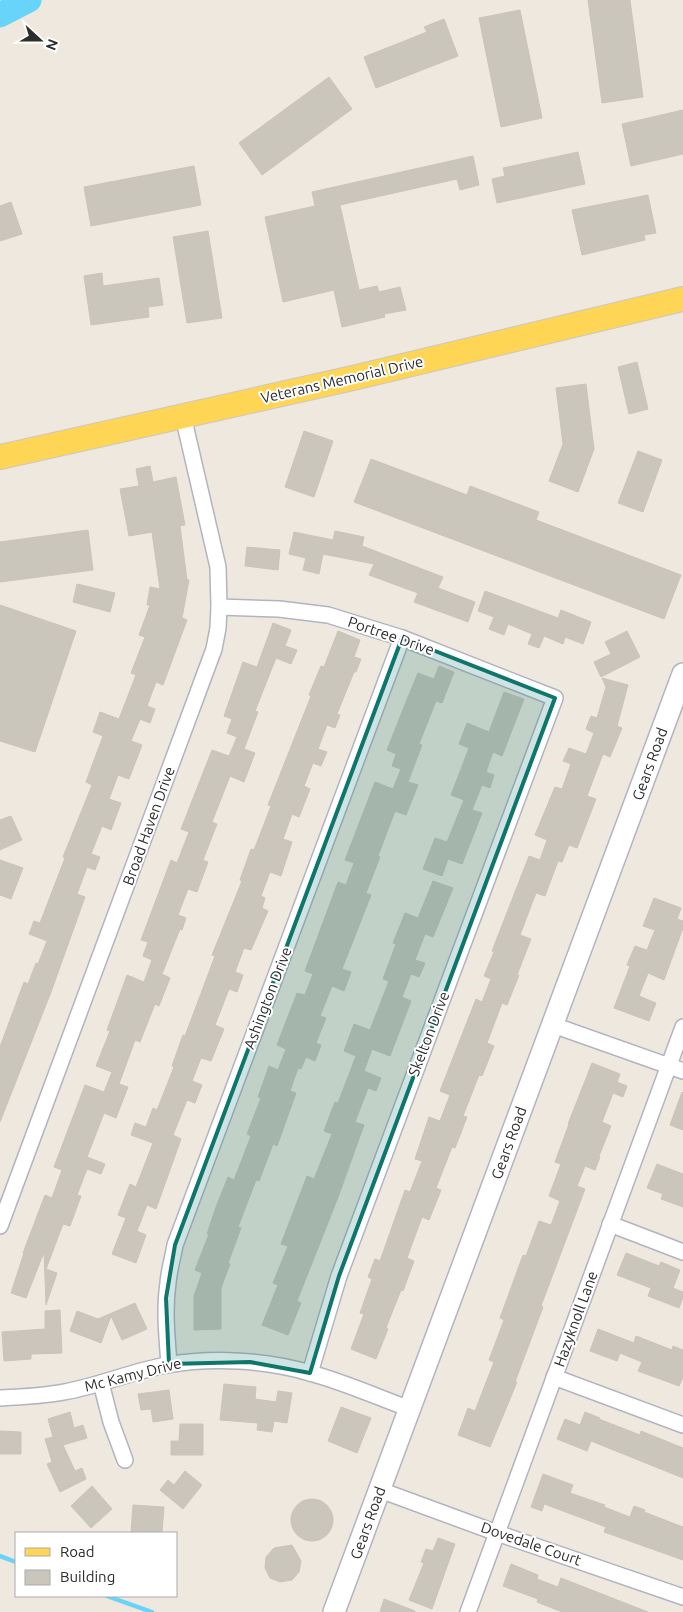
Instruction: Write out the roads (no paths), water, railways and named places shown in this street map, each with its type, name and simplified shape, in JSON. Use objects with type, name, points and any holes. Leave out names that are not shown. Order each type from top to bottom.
[{"type":"main road","name":"Veterans Memorial Drive","points":[[0,457],[353,378],[683,299]]},
{"type":"main road","name":"Gears Road","points":[[334,1612],[683,674]]},
{"type":"street","name":"Broad Haven Drive","points":[[0,1226],[214,649],[218,628],[218,567],[183,416]]},
{"type":"street","name":"Portree Drive","points":[[219,607],[279,609],[320,614],[373,628],[555,698]]},
{"type":"street","name":"Ashington Drive","points":[[169,1364],[166,1298],[175,1245],[402,638]]},
{"type":"street","name":"Skelton Drive","points":[[310,1373],[339,1276],[555,698]]},
{"type":"street","points":[[553,1025],[676,1068]]},
{"type":"street","name":"Hazyknoll Lane","points":[[468,1612],[610,1224],[676,1068],[683,1027]]},
{"type":"street","points":[[610,1224],[683,1252]]},
{"type":"street","name":"Mc Kamy Drive","points":[[0,1398],[30,1397],[65,1392],[169,1364],[211,1361],[250,1362],[286,1367],[310,1373],[410,1409]]},
{"type":"street","points":[[554,1377],[683,1425]]},
{"type":"street","points":[[100,1383],[111,1422],[126,1460]]},
{"type":"street","name":"Dovedale Court","points":[[380,1490],[497,1533],[683,1596]]},
{"type":"waterway","points":[[0,15],[29,0]]},
{"type":"waterway","points":[[0,1556],[15,1562]]},
{"type":"waterway","points":[[110,1597],[152,1612]]}]
